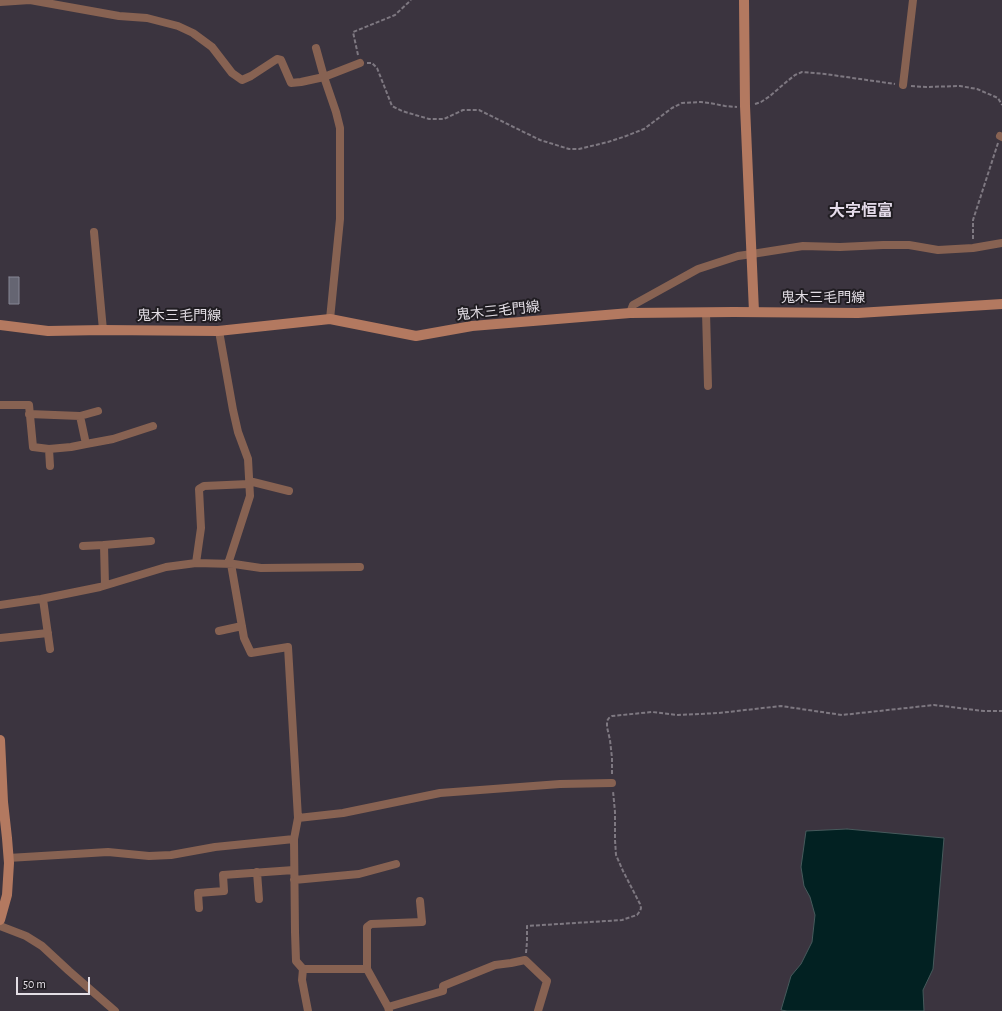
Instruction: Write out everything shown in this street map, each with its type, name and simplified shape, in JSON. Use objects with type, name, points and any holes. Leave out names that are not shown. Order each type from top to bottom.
[{"type":"main road","points":[[744,0],[746,106],[754,312]]},
{"type":"main road","name":"鬼木三毛門線","points":[[0,324],[48,330],[219,331],[330,319],[416,336],[472,326],[630,313],[858,313],[1002,304]]},
{"type":"main road","points":[[0,740],[1,802],[7,838],[9,879],[7,895],[0,920]]},
{"type":"street","points":[[0,2],[30,0],[119,16],[147,18],[178,26],[193,33],[212,47],[232,73],[242,80],[251,76],[277,59],[281,60],[291,83],[324,77],[360,63]]},
{"type":"street","points":[[903,85],[913,0]]},
{"type":"street","points":[[316,48],[340,128],[340,219],[330,319]]},
{"type":"street","points":[[94,232],[103,330]]},
{"type":"street","points":[[630,313],[633,305],[698,269],[738,256],[803,246],[840,247],[909,245],[938,250],[973,248],[1002,243]]},
{"type":"street","points":[[706,312],[708,386]]},
{"type":"street","points":[[219,331],[233,410],[238,432],[248,459],[250,496],[230,564],[244,638],[251,653],[288,647],[298,818],[294,839],[296,961],[303,969],[302,980],[308,1011]]},
{"type":"street","points":[[0,405],[29,405],[33,447],[49,449],[71,448],[113,439],[153,426]]},
{"type":"street","points":[[29,414],[80,416],[98,411]]},
{"type":"street","points":[[80,416],[86,444]]},
{"type":"street","points":[[49,449],[50,466]]},
{"type":"street","points":[[196,563],[201,528],[199,489],[204,486],[249,483],[289,491]]},
{"type":"street","points":[[83,546],[151,541]]},
{"type":"street","points":[[104,545],[105,585]]},
{"type":"street","points":[[0,605],[43,599],[105,585],[166,567],[196,563],[230,564],[260,568],[360,568]]},
{"type":"street","points":[[43,599],[50,649]]},
{"type":"street","points":[[219,631],[242,626]]},
{"type":"street","points":[[0,638],[48,633]]},
{"type":"street","points":[[298,818],[343,813],[440,793],[560,784],[612,783]]},
{"type":"street","points":[[8,858],[108,852],[149,856],[171,855],[215,847],[294,839]]},
{"type":"street","points":[[294,880],[359,874],[396,864]]},
{"type":"street","points":[[199,908],[198,893],[224,891],[223,875],[294,870]]},
{"type":"street","points":[[257,872],[259,899]]},
{"type":"street","points":[[420,901],[422,922],[371,924],[367,927],[367,969],[389,1009],[442,991],[443,986],[495,965],[525,960],[548,981],[538,1011]]},
{"type":"street","points":[[0,926],[26,936],[42,946],[69,972],[115,1011]]},
{"type":"street","points":[[303,969],[367,969]]},
{"type":"path","points":[[411,0],[396,15],[353,32],[360,63],[372,63],[377,68],[392,106],[402,111],[429,119],[444,119],[463,110],[479,110],[540,140],[569,148],[579,149],[608,142],[644,129],[672,108],[682,104],[701,102],[725,106],[750,106],[761,102],[795,75],[802,72],[903,85],[926,87],[960,86],[977,88],[998,98],[1002,105]]},
{"type":"path","points":[[973,248],[973,220],[1001,137]]},
{"type":"path","points":[[525,960],[527,926],[622,920],[637,915],[640,911],[640,904],[616,855],[616,812],[612,783],[612,758],[607,727],[607,721],[612,716],[652,712],[678,715],[719,713],[780,706],[842,715],[934,704],[984,711],[1002,711]]},
{"type":"shaded area","points":[[847,829],[944,838],[933,969],[923,990],[924,1011],[781,1010],[791,976],[801,964],[812,942],[815,915],[810,897],[804,886],[801,867],[806,831]]},
{"type":"building","points":[[9,277],[19,277],[19,304],[9,304]]},
{"type":"district","name":"大字恒富","points":[[861,211]]}]
